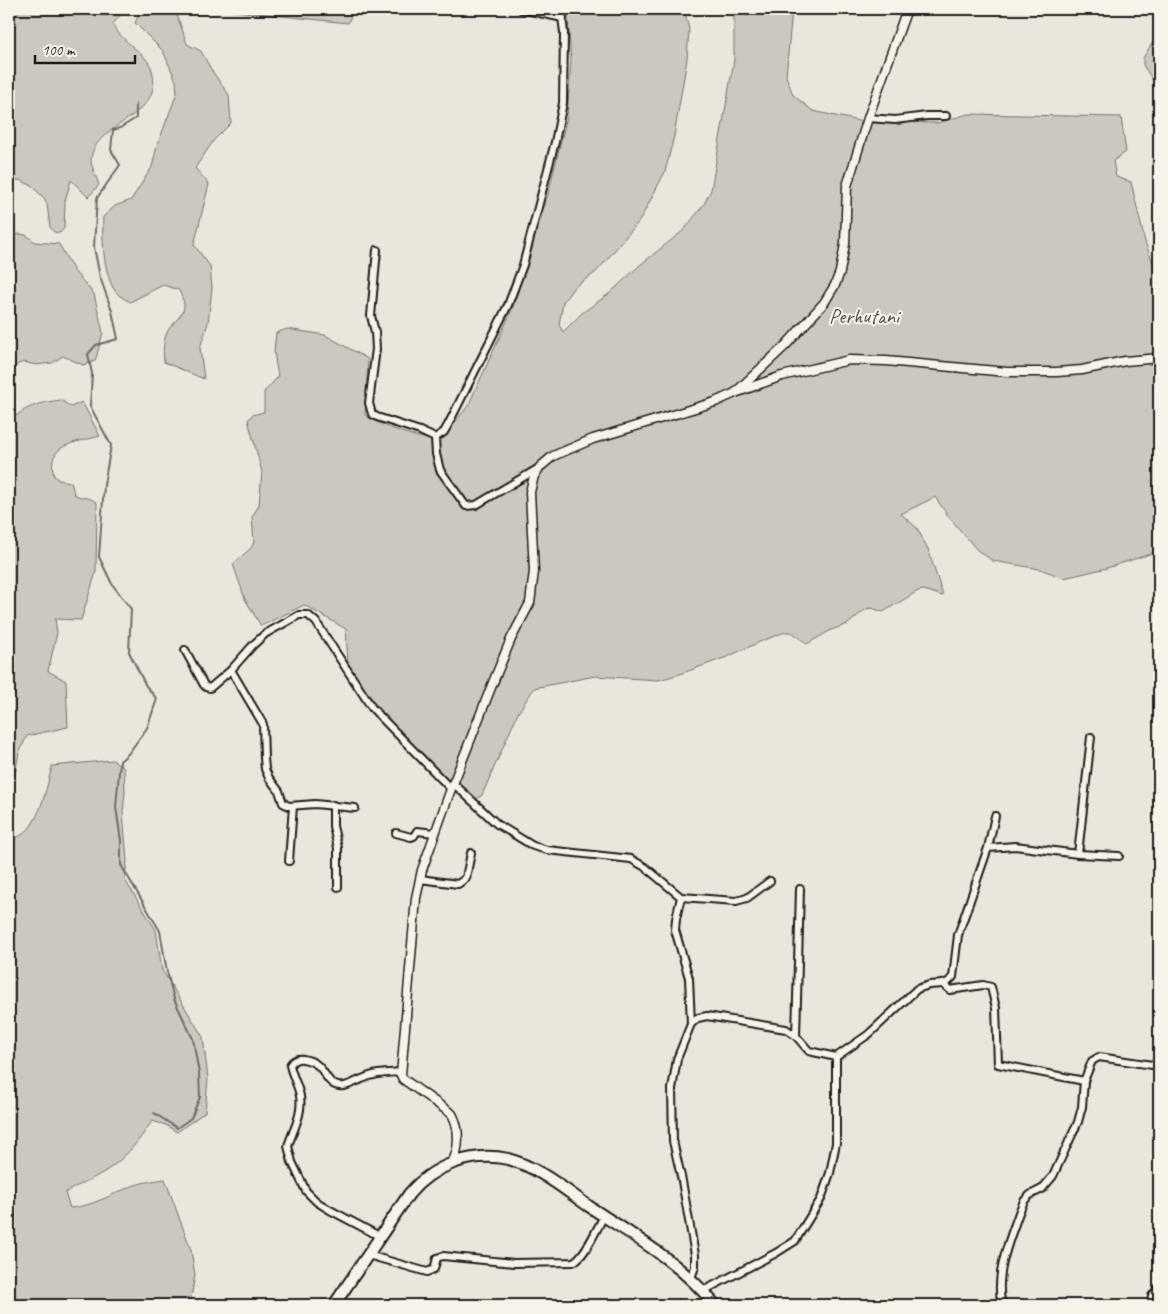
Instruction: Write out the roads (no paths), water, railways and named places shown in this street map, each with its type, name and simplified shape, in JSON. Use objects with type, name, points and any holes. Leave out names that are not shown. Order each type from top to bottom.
[{"type":"highway","points":[[334,1305],[416,1186],[432,1172],[451,1164],[477,1158],[494,1157],[535,1170],[604,1216],[666,1258],[691,1278],[714,1305]]},
{"type":"street","points":[[521,9],[563,18]]},
{"type":"street","points":[[435,438],[444,432],[448,425],[508,305],[523,265],[555,142],[563,103],[563,18],[561,9]]},
{"type":"street","points":[[735,393],[786,345],[824,303],[835,285],[840,272],[845,244],[847,186],[868,118],[907,9]]},
{"type":"street","points":[[868,118],[895,120],[946,116]]},
{"type":"street","points":[[377,250],[371,316],[376,348],[369,403],[370,409],[377,418],[420,431],[435,438]]},
{"type":"street","points":[[435,438],[440,470],[462,503],[468,506],[476,505],[540,467],[553,456],[593,439],[715,402],[782,376],[849,360],[886,361],[1006,372],[1057,372],[1082,370],[1117,362],[1159,358]]},
{"type":"street","points":[[451,1164],[456,1157],[457,1149],[454,1118],[446,1108],[403,1079],[400,1072],[416,898],[420,879],[452,786],[510,639],[530,603],[534,571],[530,492],[534,476],[540,467]]},
{"type":"street","points":[[185,650],[206,687],[212,686],[231,670],[265,634],[299,615],[308,615],[316,622],[372,708],[452,786],[497,824],[533,846],[546,850],[631,859],[645,867],[681,897],[736,901],[747,898],[770,880]]},
{"type":"street","points":[[231,670],[263,724],[264,758],[269,778],[278,789],[283,803],[293,806],[333,805],[355,808]]},
{"type":"street","points":[[1078,854],[1091,737]]},
{"type":"street","points":[[333,805],[333,826],[338,848],[338,887]]},
{"type":"street","points":[[289,861],[293,806]]},
{"type":"street","points":[[691,1278],[695,1268],[695,1255],[673,1141],[672,1089],[677,1059],[692,1024],[698,1018],[707,1016],[781,1028],[790,1031],[809,1051],[836,1057],[869,1034],[917,989],[929,985],[943,984],[950,980],[954,972],[958,935],[988,848],[995,816]]},
{"type":"street","points":[[396,833],[411,837],[417,831],[435,833]]},
{"type":"street","points":[[988,848],[1014,846],[1078,854],[1119,856]]},
{"type":"street","points":[[420,879],[453,884],[462,882],[466,878],[471,853]]},
{"type":"street","points":[[796,1036],[800,889]]},
{"type":"street","points":[[681,897],[676,919],[676,930],[689,978],[692,1024]]},
{"type":"street","points":[[943,984],[950,990],[983,984],[991,987],[996,1008],[998,1064],[1084,1081]]},
{"type":"street","points":[[703,1291],[795,1241],[821,1199],[830,1173],[836,1143],[836,1057]]},
{"type":"street","points":[[1002,1305],[999,1293],[1000,1273],[1020,1210],[1024,1201],[1030,1195],[1042,1189],[1053,1176],[1078,1122],[1082,1107],[1084,1081],[1092,1061],[1099,1057],[1159,1066]]},
{"type":"street","points":[[380,1236],[317,1202],[306,1191],[298,1176],[288,1146],[294,1132],[300,1101],[290,1065],[295,1060],[309,1060],[318,1065],[334,1084],[342,1086],[375,1074],[400,1072]]},
{"type":"street","points":[[368,1255],[427,1272],[434,1269],[437,1258],[443,1256],[514,1263],[573,1262],[577,1261],[583,1253],[604,1216]]},
{"type":"street","points":[[1151,1305],[1152,1296],[1159,1287]]},
{"type":"waterway","points":[[136,104],[136,118],[113,130],[111,150],[120,165],[97,198],[94,247],[100,277],[112,311],[118,339],[96,345],[88,354],[92,374],[90,406],[111,445],[104,485],[99,557],[112,584],[131,609],[129,652],[146,686],[157,699],[147,728],[128,754],[120,761],[116,807],[121,841],[121,865],[160,931],[174,999],[193,1039],[199,1074],[200,1097],[191,1118],[177,1128],[154,1113]]},
{"type":"park label","name":"Perhutani","points":[[864,316]]}]
